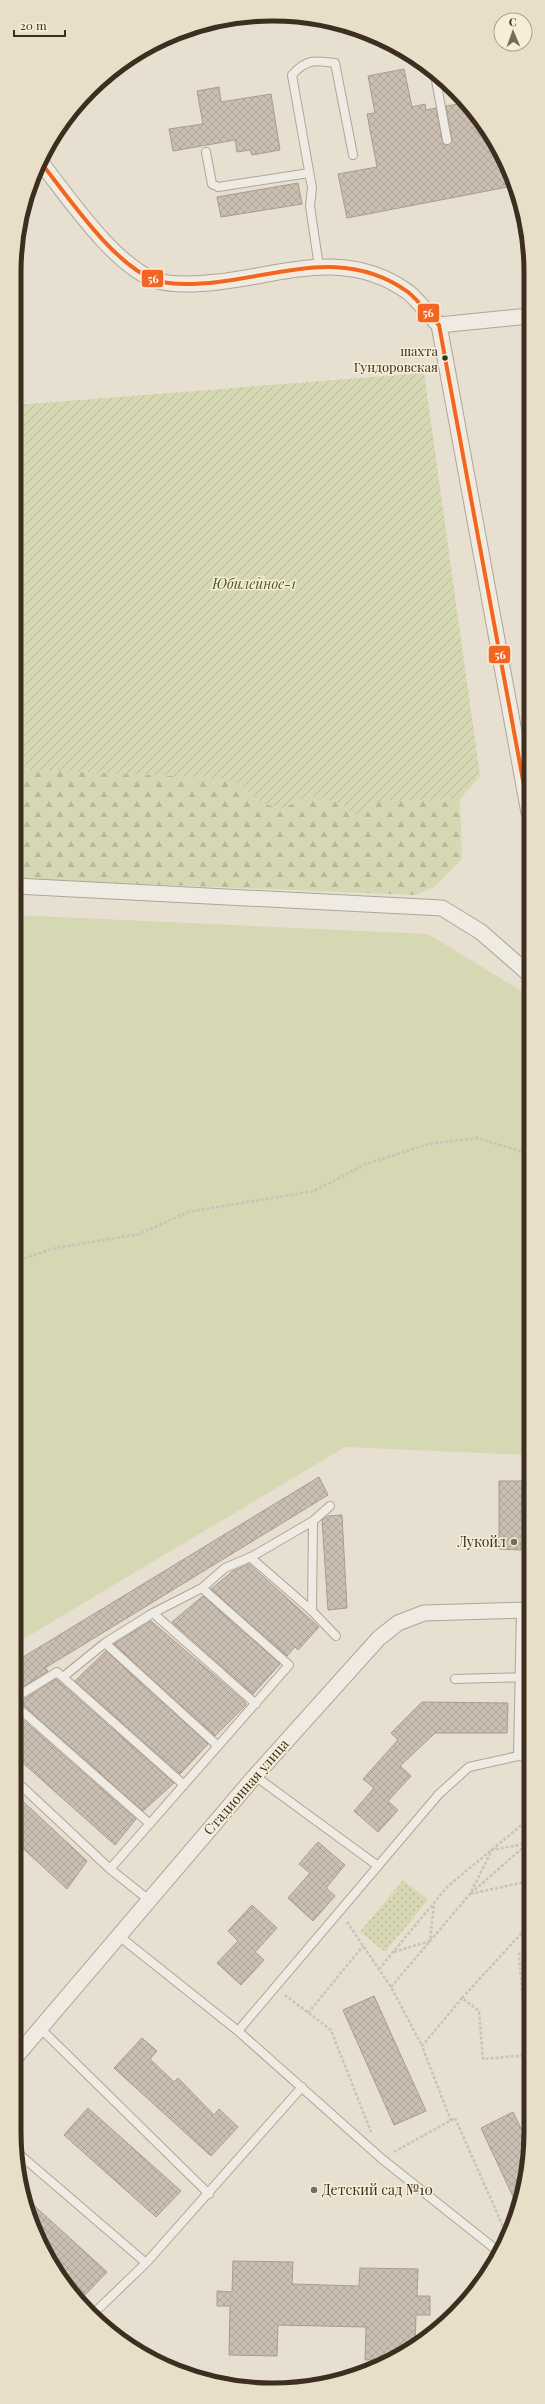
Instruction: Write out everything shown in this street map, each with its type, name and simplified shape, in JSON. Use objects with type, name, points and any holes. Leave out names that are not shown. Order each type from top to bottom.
[{"type":"street","points":[[44,167],[111,248],[131,267],[155,280],[195,284],[319,267],[358,268],[384,277],[409,293],[439,325],[524,786]]},
{"type":"street","points":[[439,325],[524,316]]},
{"type":"street","points":[[21,886],[442,908],[481,932],[524,970]]},
{"type":"street","name":"Стадионная улица","points":[[21,2051],[255,1776],[379,1638],[398,1623],[424,1613],[524,1610]]},
{"type":"lane","points":[[319,267],[310,206],[312,188],[293,87],[292,75],[300,65],[315,60],[335,63],[353,155]]},
{"type":"lane","points":[[436,82],[448,140]]},
{"type":"lane","points":[[206,152],[212,184],[218,187],[309,172]]},
{"type":"lane","points":[[63,1677],[105,1643],[153,1612],[202,1588],[225,1568],[250,1557],[313,1521],[330,1506]]},
{"type":"lane","points":[[312,1611],[313,1521]]},
{"type":"lane","points":[[250,1557],[312,1611],[336,1636]]},
{"type":"lane","points":[[110,1869],[289,1665],[202,1588]]},
{"type":"lane","points":[[153,1612],[256,1704]]},
{"type":"lane","points":[[518,1756],[520,1677],[524,1623]]},
{"type":"lane","points":[[105,1643],[218,1746]]},
{"type":"lane","points":[[21,1694],[57,1672],[184,1785]]},
{"type":"lane","points":[[455,1679],[524,1677]]},
{"type":"lane","points":[[21,1711],[150,1824]]},
{"type":"lane","points":[[238,2031],[439,1794],[469,1767],[518,1756],[524,1757]]},
{"type":"lane","points":[[255,1776],[378,1866]]},
{"type":"lane","points":[[21,1785],[110,1869],[149,1900]]},
{"type":"lane","points":[[119,1936],[238,2031],[382,2159],[495,2249]]},
{"type":"lane","points":[[40,2028],[208,2194]]},
{"type":"lane","points":[[97,2311],[146,2263],[302,2087]]},
{"type":"lane","points":[[23,2158],[146,2263]]},
{"type":"path","points":[[21,1260],[51,1250],[139,1234],[188,1212],[314,1191],[366,1164],[429,1144],[477,1138],[524,1152]]},
{"type":"path","points":[[379,1969],[448,1886],[524,1823]]},
{"type":"path","points":[[492,1850],[524,1845]]},
{"type":"path","points":[[391,1987],[470,1894],[524,1847]]},
{"type":"path","points":[[470,1894],[492,1850]]},
{"type":"path","points":[[470,1894],[524,1882]]},
{"type":"path","points":[[430,1941],[434,1904]]},
{"type":"path","points":[[340,1911],[391,1987],[422,2046],[451,2121]]},
{"type":"path","points":[[422,2046],[462,1998],[524,1930]]},
{"type":"path","points":[[393,1952],[430,1941]]},
{"type":"path","points":[[308,2013],[363,1946]]},
{"type":"path","points":[[524,1954],[519,1954],[524,2010]]},
{"type":"path","points":[[275,1987],[330,2030],[382,2159],[455,2118],[504,2229]]},
{"type":"path","points":[[462,1998],[479,2011],[483,2059],[524,2055]]},
{"type":"green space","name":"Юбилейное-1","points":[[424,373],[480,776],[460,799],[380,801],[356,815],[340,803],[308,796],[281,809],[257,801],[242,785],[216,778],[21,769],[21,405]]},
{"type":"green space","points":[[21,769],[216,778],[242,785],[257,801],[281,809],[308,796],[340,803],[356,814],[380,801],[460,799],[462,859],[434,887],[416,895],[21,879]]},
{"type":"green space","points":[[21,915],[428,934],[524,993],[524,1455],[345,1447],[21,1640]]},
{"type":"green space","points":[[403,1880],[428,1900],[385,1952],[360,1932]]},
{"type":"building","points":[[404,69],[412,107],[425,104],[426,110],[436,108],[443,144],[448,145],[452,141],[446,106],[459,104],[482,133],[498,161],[509,187],[347,218],[338,174],[377,167],[367,114],[375,113],[368,76]]},
{"type":"building","points":[[219,87],[221,102],[271,94],[280,150],[252,155],[250,150],[237,152],[235,140],[173,151],[169,129],[203,124],[197,91]]},
{"type":"building","points":[[298,183],[302,204],[221,217],[217,197]]},
{"type":"building","points":[[319,1477],[328,1495],[45,1668],[48,1671],[21,1688],[21,1658]]},
{"type":"building","points":[[499,1481],[522,1481],[521,1521],[524,1521],[524,1542],[521,1542],[521,1550],[499,1549]]},
{"type":"building","points":[[342,1515],[347,1608],[328,1610],[322,1520],[328,1516]]},
{"type":"building","points":[[249,1564],[319,1627],[298,1650],[295,1647],[287,1656],[211,1589],[233,1571]]},
{"type":"building","points":[[203,1596],[280,1664],[253,1694],[172,1622]]},
{"type":"building","points":[[151,1621],[245,1702],[246,1705],[215,1736],[114,1644]]},
{"type":"building","points":[[106,1651],[208,1744],[180,1774],[75,1681]]},
{"type":"building","points":[[56,1679],[174,1783],[143,1811],[21,1701]]},
{"type":"building","points":[[422,1702],[508,1703],[507,1733],[435,1733],[400,1766],[411,1776],[388,1801],[398,1810],[378,1832],[354,1811],[374,1788],[363,1779],[398,1740],[391,1733]]},
{"type":"building","points":[[21,1718],[136,1819],[115,1845],[21,1761]]},
{"type":"building","points":[[21,1800],[87,1861],[67,1889],[21,1846]]},
{"type":"building","points":[[318,1842],[345,1865],[326,1888],[335,1896],[313,1921],[288,1898],[310,1873],[299,1864]]},
{"type":"building","points":[[252,1905],[277,1928],[255,1952],[264,1960],[241,1985],[217,1963],[238,1941],[228,1931]]},
{"type":"building","points":[[374,1996],[426,2111],[394,2125],[343,2010]]},
{"type":"building","points":[[142,2038],[157,2051],[150,2059],[174,2082],[178,2078],[214,2115],[219,2109],[238,2127],[211,2156],[114,2068]]},
{"type":"building","points":[[88,2108],[181,2191],[156,2217],[64,2135]]},
{"type":"building","points":[[513,2112],[524,2134],[522,2164],[514,2199],[481,2128]]},
{"type":"building","points":[[32,2203],[107,2272],[84,2296],[76,2289],[63,2271],[47,2243]]},
{"type":"building","points":[[233,2261],[293,2262],[292,2284],[359,2286],[360,2268],[418,2269],[417,2296],[430,2296],[430,2315],[416,2315],[415,2339],[378,2360],[365,2360],[366,2327],[278,2325],[277,2356],[229,2355],[230,2306],[217,2306],[217,2291],[232,2292]]},
{"type":"transit line","name":"56","points":[[44,167],[79,212],[108,246],[139,272],[155,280],[178,284],[195,284],[218,282],[291,270],[339,267],[362,271],[385,279],[408,292],[439,325],[524,786]]},
{"type":"place","name":"шахта Гундоровская","points":[[445,358]]},
{"type":"place","name":"Лукойл","points":[[514,1542]]},
{"type":"place","name":"Детский сад №10","points":[[314,2190]]}]
